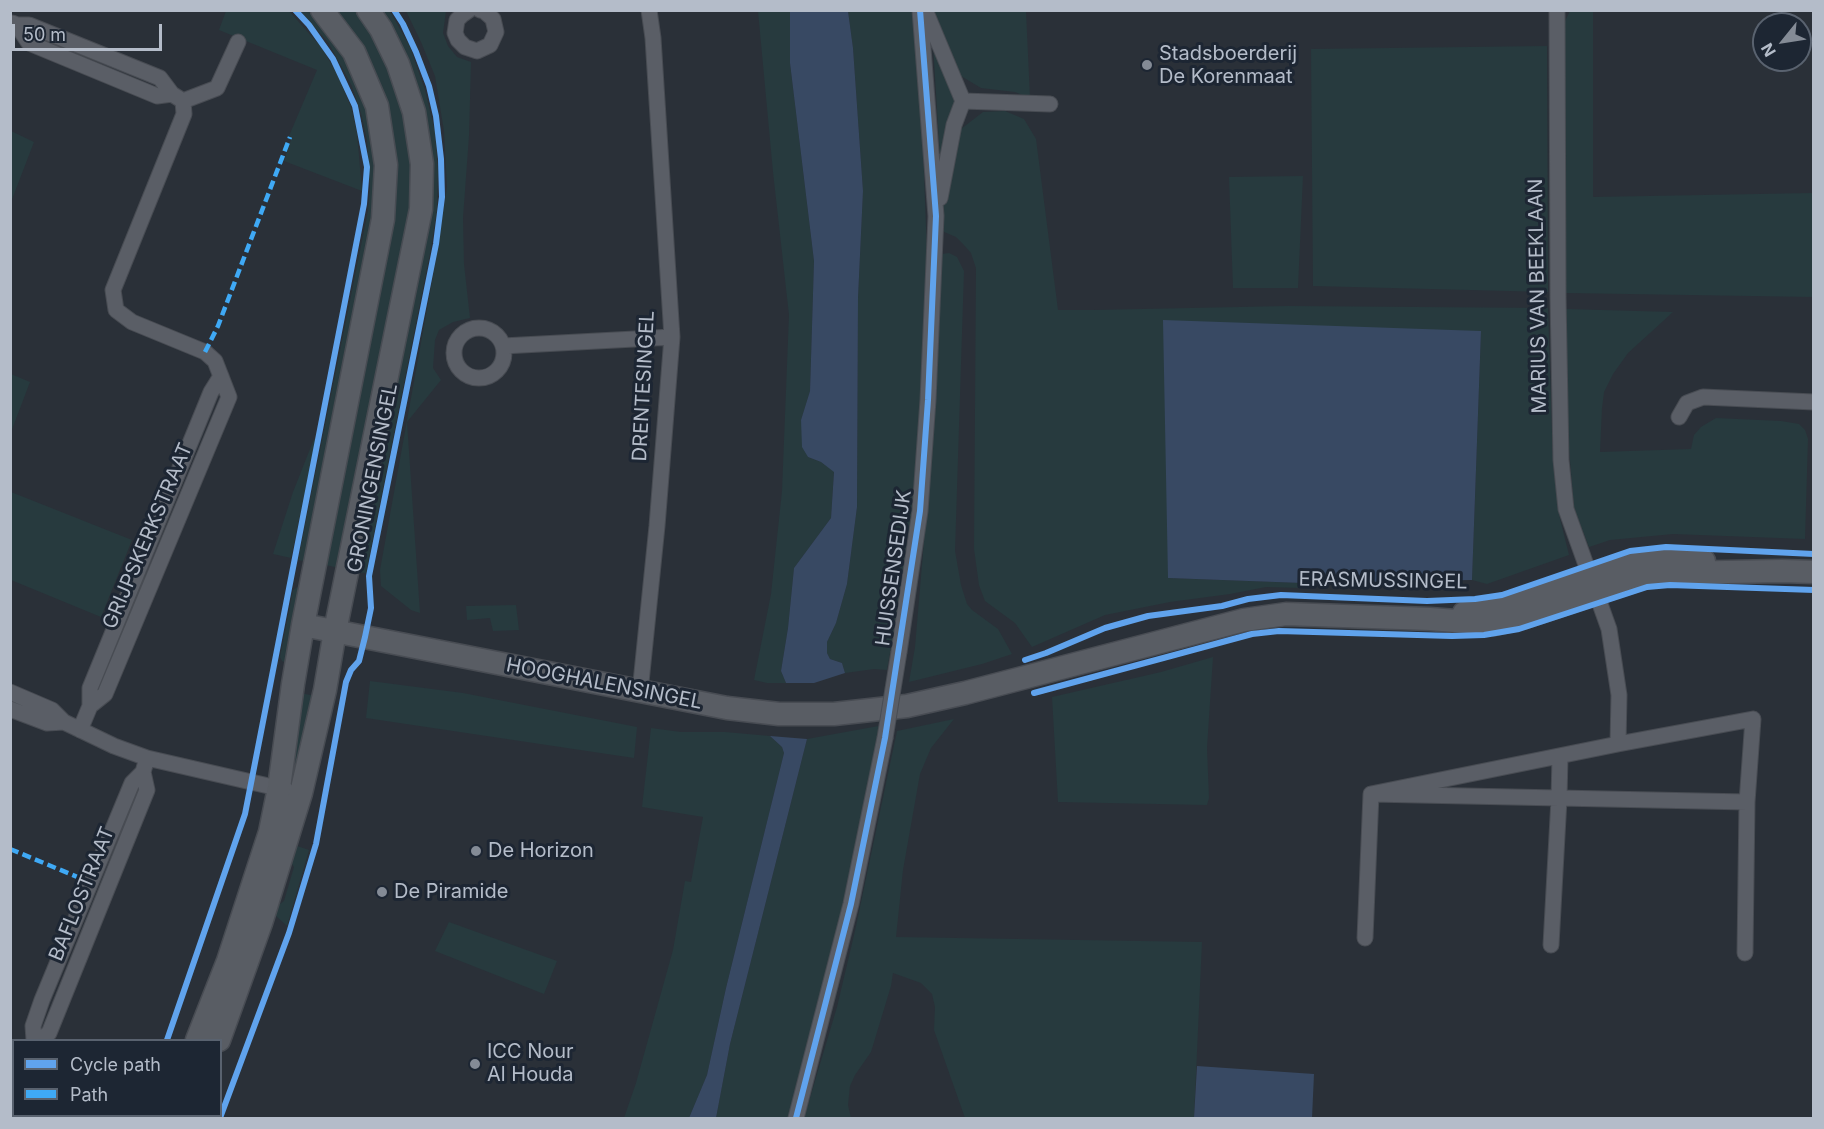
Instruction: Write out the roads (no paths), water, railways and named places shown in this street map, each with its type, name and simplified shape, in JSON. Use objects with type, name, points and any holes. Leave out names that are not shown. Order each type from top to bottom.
[{"type":"street","name":"GRONINGENSINGEL","points":[[198,1039],[228,961],[270,832],[290,791],[303,625],[383,219],[386,165],[377,106],[354,52],[322,10]]},
{"type":"street","name":"GRONINGENSINGEL","points":[[220,1039],[261,923],[290,791],[325,690],[421,209],[422,164],[414,112],[398,64],[381,29],[368,10]]},
{"type":"street","points":[[469,10],[458,20],[455,33],[465,47],[477,51],[490,45],[496,32],[493,19],[480,10]]},
{"type":"street","name":"DRENTESINGEL","points":[[640,692],[650,604],[672,337],[653,38],[649,10]]},
{"type":"street","name":"HUISSENSEDIJK","points":[[796,1119],[851,904],[885,738],[920,511],[928,400],[936,216],[920,10]]},
{"type":"street","points":[[925,10],[963,101],[1050,104]]},
{"type":"street","name":"MARIUS VAN BEEKLAAN","points":[[1557,10],[1561,460],[1566,508],[1609,629],[1619,695],[1618,744]]},
{"type":"street","points":[[14,23],[29,25],[160,78],[177,98],[217,88],[238,42]]},
{"type":"street","name":"GRIJPSKERKSTRAAT","points":[[80,730],[90,706],[105,694],[229,397],[215,361],[205,352],[132,322],[116,310],[113,291],[184,114],[177,98]]},
{"type":"street","name":"HUISSENSEDIJK","points":[[936,216],[954,125],[963,101]]},
{"type":"street","points":[[503,346],[672,337]]},
{"type":"street","points":[[1679,417],[1687,403],[1703,397],[1814,402]]},
{"type":"street","name":"ERASMUSSINGEL","points":[[907,706],[1244,620],[1286,614],[1494,624],[1525,617],[1593,584],[1671,573],[1814,572]]},
{"type":"street","name":"HOOGHALENSINGEL","points":[[303,625],[727,708],[779,714],[834,714],[907,706]]},
{"type":"street","points":[[10,692],[52,710],[64,722],[114,746],[145,765],[290,791]]},
{"type":"street","points":[[10,708],[47,723],[64,722]]},
{"type":"street","points":[[1371,794],[1753,719],[1747,802],[1744,953]]},
{"type":"street","points":[[1551,945],[1560,756]]},
{"type":"street","points":[[34,1039],[33,1026],[42,1000],[132,783],[145,765]]},
{"type":"street","name":"BAFLOSTRAAT","points":[[42,1039],[48,1033],[147,790],[145,765]]},
{"type":"street","points":[[1371,794],[1747,802]]},
{"type":"street","points":[[1365,938],[1371,794]]},
{"type":"water","points":[[790,11],[848,11],[853,48],[863,191],[858,298],[857,507],[847,584],[836,623],[827,642],[827,653],[830,659],[842,663],[845,673],[814,683],[786,683],[781,671],[794,568],[831,518],[834,472],[821,462],[808,457],[802,447],[801,420],[810,391],[814,261],[790,63]]},
{"type":"water","points":[[1163,320],[1481,331],[1472,580],[1302,583],[1168,578]]},
{"type":"water","points":[[770,736],[807,739],[730,1044],[716,1118],[689,1118],[707,1075],[784,753],[782,747]]},
{"type":"water","points":[[1197,1066],[1314,1074],[1312,1118],[1194,1118]]},
{"type":"place","name":"Stadsboerderij De Korenmaat","points":[[1147,65]]},
{"type":"place","name":"De Horizon","points":[[476,851]]},
{"type":"place","name":"De Piramide","points":[[382,892]]},
{"type":"place","name":"ICC Nour Al Houda","points":[[475,1064]]}]
